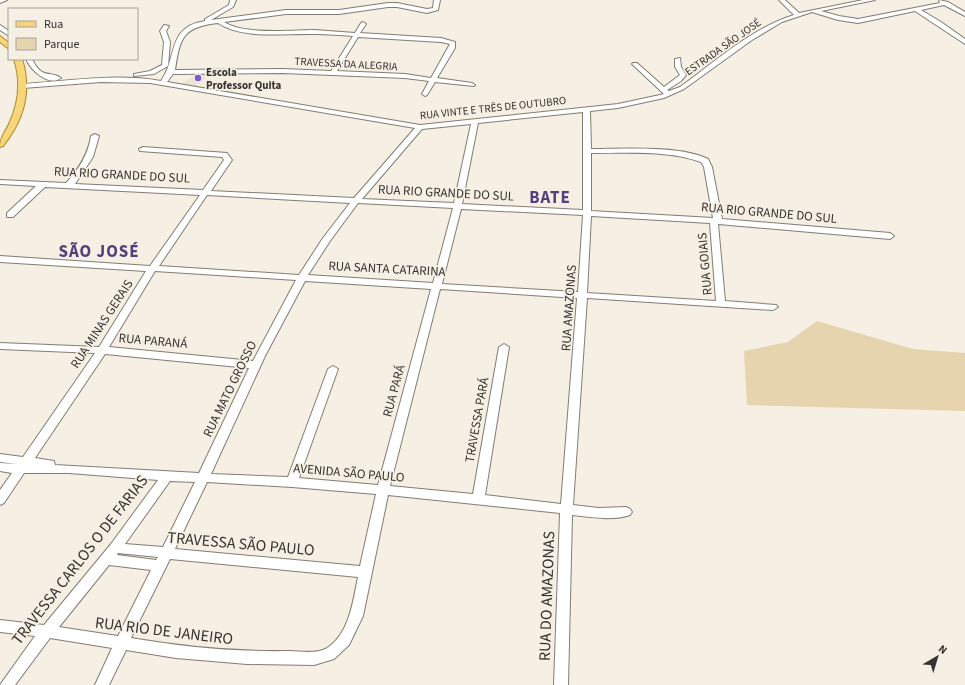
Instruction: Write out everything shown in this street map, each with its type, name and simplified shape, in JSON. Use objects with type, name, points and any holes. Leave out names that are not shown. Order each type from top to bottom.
[{"type":"main road","points":[[0,38],[8,45]]},
{"type":"main road","points":[[0,144],[10,132],[16,118],[23,86],[21,66],[18,60]]},
{"type":"street","points":[[0,1],[4,0]]},
{"type":"street","points":[[163,82],[171,72],[174,53],[182,34],[189,28],[202,23],[231,6],[233,0]]},
{"type":"street","points":[[202,23],[299,11],[339,12],[388,5],[397,5],[427,11],[436,9],[437,0]]},
{"type":"street","points":[[782,0],[797,14]]},
{"type":"street","name":"ESTRADA SÃO JOSÉ","points":[[586,110],[626,104],[689,84],[760,32],[797,14],[811,10],[872,0]]},
{"type":"street","points":[[937,0],[946,3],[965,14]]},
{"type":"street","points":[[811,10],[838,18],[858,21],[946,3]]},
{"type":"street","points":[[915,9],[939,23],[965,42]]},
{"type":"street","points":[[218,20],[228,27],[255,32],[358,34],[441,40],[454,44],[425,94]]},
{"type":"street","points":[[333,73],[363,24]]},
{"type":"street","points":[[29,60],[32,67],[44,77],[70,80],[152,73],[165,66],[167,42],[163,31],[166,26]]},
{"type":"street","points":[[0,27],[8,33]]},
{"type":"street","points":[[635,64],[642,72],[658,83],[665,92],[683,75],[678,67],[678,59]]},
{"type":"street","name":"TRAVESSA DA ALEGRIA","points":[[171,72],[283,71],[333,73],[435,79],[472,85]]},
{"type":"street","name":"RUA VINTE E TRÊS DE OUTUBRO","points":[[23,86],[101,80],[163,82],[420,127],[586,110]]},
{"type":"street","name":"RUA AMAZONAS","points":[[567,508],[588,213],[588,151],[586,110]]},
{"type":"street","name":"RUA PARÁ","points":[[324,657],[341,644],[352,628],[360,602],[364,572],[383,490],[457,207],[475,121]]},
{"type":"street","name":"RUA MATO GROSSO","points":[[102,685],[204,477],[256,364],[302,277],[335,228],[357,200],[420,127]]},
{"type":"street","points":[[68,186],[82,171],[92,152],[95,136]]},
{"type":"street","name":"RUA MINAS GERAIS","points":[[0,500],[102,350],[152,269],[204,192],[228,160],[224,155],[143,148]]},
{"type":"street","name":"RUA GOIAIS","points":[[588,151],[690,155],[706,161],[716,221],[721,304]]},
{"type":"street","name":"RUA RIO GRANDE DO SUL","points":[[0,182],[588,213],[716,221],[890,236]]},
{"type":"street","points":[[10,215],[42,185]]},
{"type":"street","name":"RUA SANTA CATARINA","points":[[0,259],[773,307]]},
{"type":"street","name":"RUA PARANÁ","points":[[0,346],[102,350],[256,364]]},
{"type":"street","name":"TRAVESSA PARÁ","points":[[478,499],[504,347]]},
{"type":"street","points":[[292,482],[333,369]]},
{"type":"street","name":"AVENIDA SÃO PAULO","points":[[0,458],[23,465]]},
{"type":"street","name":"AVENIDA SÃO PAULO","points":[[0,467],[23,465],[167,476],[292,482],[478,499],[567,508],[599,513],[626,512]]},
{"type":"street","name":"TRAVESSA CARLOS O DE FARIAS","points":[[7,685],[30,651],[115,548],[167,476]]},
{"type":"street","name":"RUA DO AMAZONAS","points":[[561,685],[567,508]]},
{"type":"street","name":"TRAVESSA SÃO PAULO","points":[[115,548],[364,572]]},
{"type":"street","points":[[106,559],[161,566]]},
{"type":"street","name":"RUA RIO DE JANEIRO","points":[[0,626],[48,631],[121,644],[252,659],[324,657]]},
{"type":"shaded area","name":"Escola Professor Quita","points":[[201,72],[214,73],[195,86],[182,83]]},
{"type":"green space","points":[[817,321],[913,349],[965,353],[965,411],[747,405],[744,351],[788,342]]},
{"type":"place","name":"Escola Professor Quita","points":[[198,78]]},
{"type":"district","name":"BATE","points":[[550,198]]},
{"type":"district","name":"SÃO JOSÉ","points":[[99,252]]}]
